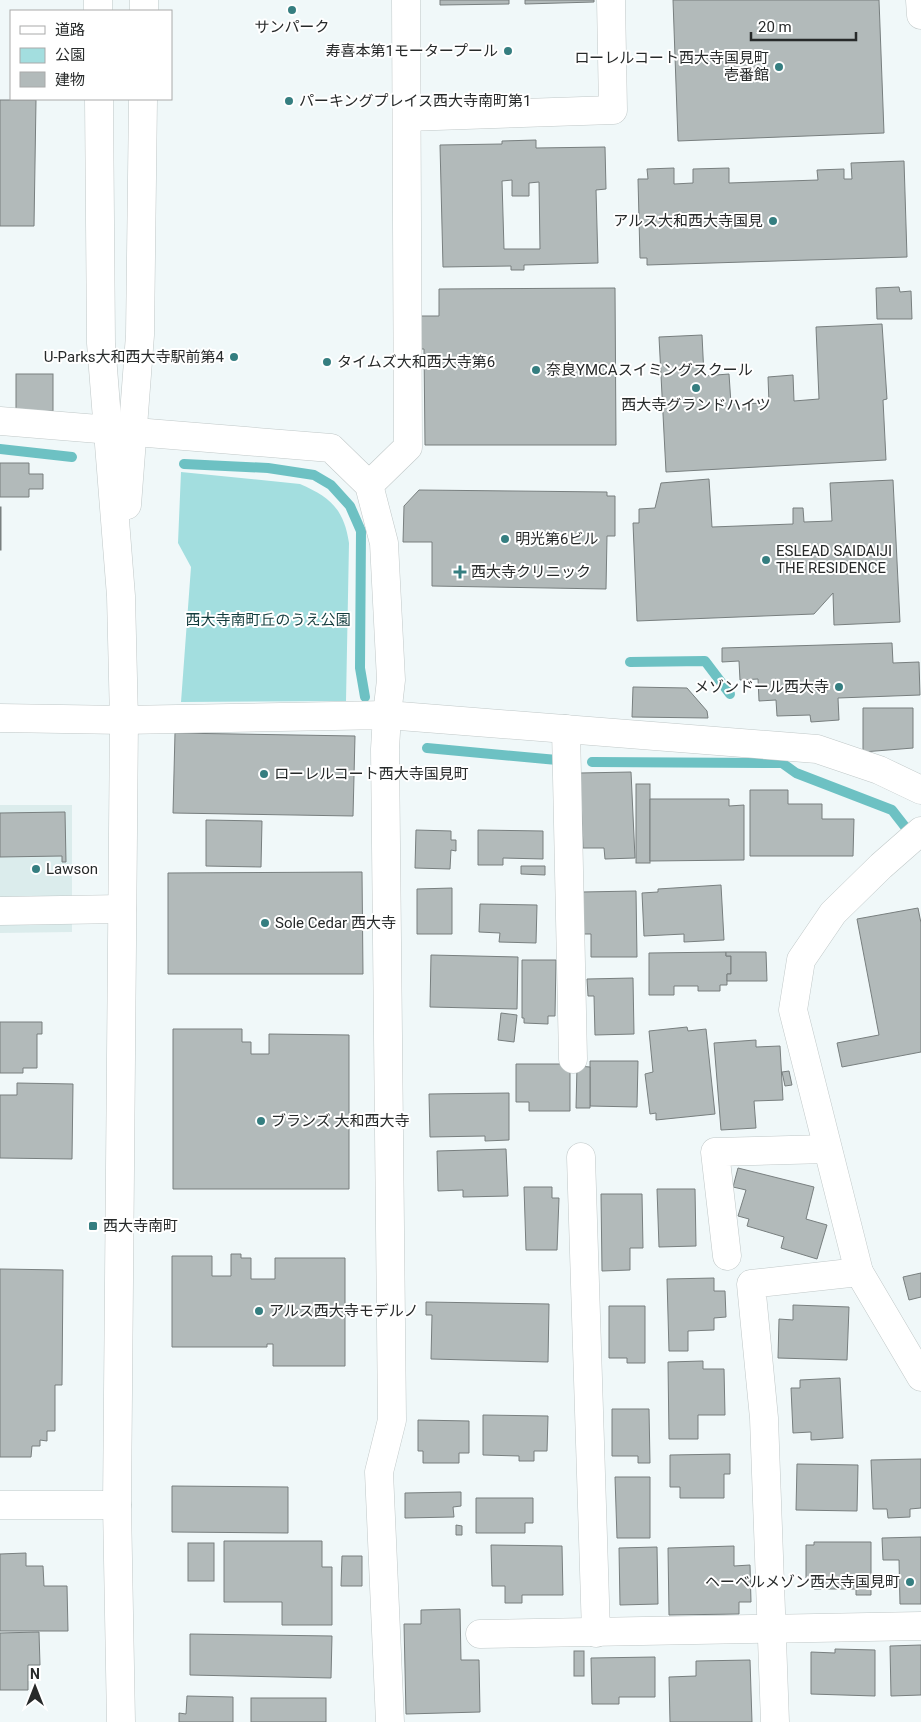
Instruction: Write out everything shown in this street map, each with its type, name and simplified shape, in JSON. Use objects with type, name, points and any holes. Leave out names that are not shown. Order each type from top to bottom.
[{"type":"street","points":[[369,485],[408,447],[406,0]]},
{"type":"street","points":[[407,117],[613,110],[611,0]]},
{"type":"street","points":[[920,0],[921,14]]},
{"type":"street","points":[[99,100],[101,343],[120,431],[124,720],[117,1505],[121,1722]]},
{"type":"street","points":[[120,431],[140,335],[143,100]]},
{"type":"street","points":[[0,421],[332,448],[369,485],[384,543],[391,680],[385,750],[392,1420],[379,1472],[390,1722]]},
{"type":"street","points":[[0,718],[124,720],[387,715],[817,749],[879,770],[921,790]]},
{"type":"street","points":[[566,729],[573,1059]]},
{"type":"street","points":[[921,831],[881,866],[833,913],[801,960],[792,1010],[859,1272],[921,1377]]},
{"type":"street","points":[[0,911],[122,909]]},
{"type":"street","points":[[727,1256],[715,1152],[827,1148]]},
{"type":"street","points":[[581,1157],[596,1633]]},
{"type":"street","points":[[775,1722],[764,1418],[751,1284],[859,1272]]},
{"type":"street","points":[[0,1505],[117,1505]]},
{"type":"street","points":[[480,1634],[921,1626]]},
{"type":"shaded area","name":"Lawson","points":[[0,805],[72,805],[72,932],[0,933]]},
{"type":"green space","name":"西大寺南町丘のうえ公園","points":[[181,472],[300,484],[320,494],[334,506],[343,521],[349,543],[346,701],[181,702],[191,567],[178,543]]},
{"type":"building","points":[[440,0],[509,0],[509,4],[440,5]]},
{"type":"building","points":[[525,0],[594,0],[594,2],[525,4]]},
{"type":"building","name":"ローレルコート西大寺国見町 壱番館","points":[[673,0],[879,0],[884,133],[678,141]]},
{"type":"building","points":[[0,100],[36,100],[34,226],[0,226]]},
{"type":"building","points":[[536,140],[536,148],[605,147],[606,189],[596,190],[598,263],[524,265],[524,270],[511,270],[511,266],[443,267],[440,145],[502,144],[502,141]],"holes":[[[512,180],[512,196],[529,196],[529,183],[539,182],[540,249],[504,249],[502,181]]]},
{"type":"building","name":"アルス大和西大寺国見","points":[[904,161],[907,257],[647,265],[647,258],[640,258],[638,179],[648,179],[647,169],[674,168],[674,184],[693,183],[693,169],[729,168],[729,183],[818,180],[817,170],[844,169],[844,179],[852,179],[851,163]]},
{"type":"building","points":[[899,287],[900,292],[911,291],[912,319],[877,319],[876,288]]},
{"type":"building","points":[[615,288],[616,445],[425,445],[424,349],[418,349],[417,316],[439,316],[439,289]]},
{"type":"building","name":"西大寺グランドハイツ","points":[[882,324],[887,399],[883,400],[886,460],[666,472],[659,337],[702,335],[704,376],[729,374],[731,404],[769,403],[768,377],[793,375],[794,401],[819,399],[816,327]]},
{"type":"building","points":[[16,374],[53,374],[53,411],[16,411]]},
{"type":"building","points":[[0,463],[29,463],[29,474],[43,474],[43,489],[29,489],[29,497],[0,497]]},
{"type":"building","name":"ESLEAD SAIDAIJI THE RESIDENCE","points":[[709,479],[712,527],[793,524],[793,508],[803,508],[804,522],[832,521],[830,483],[893,480],[900,622],[834,625],[833,593],[814,614],[637,621],[633,523],[639,523],[639,509],[655,508],[661,483]]},
{"type":"building","name":"明光第6ビル","points":[[419,490],[607,492],[607,496],[615,496],[615,536],[607,536],[606,589],[432,586],[432,542],[403,542],[404,506]]},
{"type":"building","points":[[1,507],[1,550],[0,550]]},
{"type":"building","name":"メゾンドール西大寺","points":[[892,643],[893,663],[919,662],[920,695],[838,698],[839,720],[811,722],[810,715],[777,716],[776,700],[759,701],[758,679],[740,680],[739,661],[722,662],[722,648]]},
{"type":"building","points":[[633,687],[687,688],[707,711],[708,718],[632,717]]},
{"type":"building","points":[[863,708],[913,708],[913,748],[863,752]]},
{"type":"building","name":"ローレルコート西大寺国見町","points":[[175,733],[355,736],[353,816],[173,813]]},
{"type":"building","points":[[631,772],[635,858],[605,859],[604,848],[583,848],[580,773]]},
{"type":"building","points":[[636,784],[650,784],[650,863],[636,863]]},
{"type":"building","points":[[750,790],[788,790],[788,804],[822,804],[822,819],[854,819],[853,856],[750,856]]},
{"type":"building","points":[[650,799],[729,799],[729,806],[744,805],[744,860],[650,861]]},
{"type":"building","points":[[65,812],[66,862],[62,862],[62,856],[0,857],[0,813]]},
{"type":"building","points":[[206,820],[262,821],[261,867],[206,866]]},
{"type":"building","points":[[416,830],[451,831],[451,840],[456,840],[456,851],[451,850],[450,869],[415,868]]},
{"type":"building","points":[[478,830],[543,831],[543,859],[503,858],[503,865],[478,865]]},
{"type":"building","points":[[521,866],[545,866],[545,875],[521,874]]},
{"type":"building","name":"Sole Cedar 西大寺","points":[[362,872],[363,974],[168,974],[168,873]]},
{"type":"building","points":[[721,885],[724,940],[684,942],[684,934],[644,936],[642,893],[658,892],[658,889]]},
{"type":"building","points":[[452,888],[452,934],[417,934],[417,889]]},
{"type":"building","points":[[636,891],[637,957],[591,957],[591,934],[582,934],[582,892]]},
{"type":"building","points":[[480,904],[537,905],[536,943],[499,942],[500,933],[479,932]]},
{"type":"building","points":[[918,908],[921,923],[921,1052],[842,1067],[837,1043],[879,1035],[857,919]]},
{"type":"building","points":[[726,952],[726,956],[731,956],[731,974],[727,974],[727,985],[720,985],[720,991],[698,991],[698,986],[674,986],[674,995],[649,995],[649,953]]},
{"type":"building","points":[[726,952],[766,952],[767,981],[727,981],[727,974],[731,974],[731,956],[726,956]]},
{"type":"building","points":[[431,955],[518,957],[517,1009],[430,1007]]},
{"type":"building","points":[[522,960],[556,960],[555,1016],[548,1016],[548,1024],[524,1023],[524,1018],[522,1018]]},
{"type":"building","points":[[633,978],[634,1034],[595,1035],[594,996],[588,996],[587,979]]},
{"type":"building","points":[[501,1013],[517,1015],[514,1042],[498,1040]]},
{"type":"building","points":[[0,1022],[42,1022],[42,1034],[37,1034],[37,1068],[23,1068],[23,1073],[0,1073]]},
{"type":"building","points":[[687,1027],[688,1031],[706,1029],[715,1114],[656,1120],[656,1113],[650,1114],[645,1074],[653,1072],[649,1031]]},
{"type":"building","name":"ブランズ 大和西大寺","points":[[173,1029],[242,1029],[242,1042],[251,1042],[251,1054],[269,1054],[269,1034],[349,1035],[349,1189],[173,1189]]},
{"type":"building","points":[[756,1040],[756,1047],[780,1046],[783,1100],[754,1101],[756,1128],[721,1130],[714,1043]]},
{"type":"building","points":[[590,1061],[638,1061],[637,1107],[590,1106]]},
{"type":"building","points":[[516,1064],[570,1064],[570,1111],[529,1111],[529,1102],[516,1102]]},
{"type":"building","points":[[577,1066],[590,1067],[590,1108],[576,1108]]},
{"type":"building","points":[[789,1071],[792,1085],[785,1086],[782,1072]]},
{"type":"building","points":[[17,1083],[73,1084],[72,1159],[0,1158],[0,1095],[17,1095]]},
{"type":"building","points":[[509,1093],[509,1140],[485,1141],[485,1136],[430,1137],[429,1094]]},
{"type":"building","points":[[506,1149],[508,1196],[463,1197],[463,1190],[438,1191],[437,1151]]},
{"type":"building","points":[[738,1168],[814,1187],[806,1219],[827,1225],[817,1259],[781,1248],[784,1237],[747,1226],[749,1219],[738,1216],[746,1190],[733,1187]]},
{"type":"building","points":[[524,1187],[552,1187],[552,1198],[559,1198],[557,1250],[526,1250]]},
{"type":"building","points":[[657,1189],[695,1189],[696,1246],[659,1247]]},
{"type":"building","points":[[601,1194],[642,1194],[643,1248],[630,1248],[630,1270],[602,1271]]},
{"type":"building","name":"アルス西大寺モデルノ","points":[[231,1254],[241,1254],[241,1258],[251,1258],[251,1279],[275,1279],[275,1258],[345,1258],[345,1366],[273,1366],[273,1344],[267,1344],[267,1347],[172,1347],[172,1256],[212,1256],[212,1276],[231,1276]]},
{"type":"building","points":[[0,1269],[63,1270],[62,1385],[55,1385],[55,1431],[47,1431],[47,1441],[40,1440],[40,1446],[32,1446],[31,1457],[0,1457]]},
{"type":"building","points":[[921,1273],[921,1297],[909,1300],[903,1277]]},
{"type":"building","points":[[714,1278],[714,1291],[725,1291],[726,1317],[714,1318],[714,1330],[688,1331],[688,1351],[669,1351],[667,1279]]},
{"type":"building","points":[[426,1302],[549,1304],[548,1362],[431,1359],[432,1315],[426,1315]]},
{"type":"building","points":[[793,1305],[849,1307],[847,1360],[778,1358],[779,1319],[793,1320]]},
{"type":"building","points":[[609,1306],[645,1306],[645,1363],[627,1363],[627,1358],[609,1358]]},
{"type":"building","points":[[703,1361],[703,1369],[724,1369],[725,1415],[698,1415],[698,1439],[669,1439],[668,1362]]},
{"type":"building","points":[[840,1378],[843,1438],[811,1440],[811,1432],[793,1433],[791,1388],[800,1388],[800,1380]]},
{"type":"building","points":[[612,1409],[649,1409],[650,1463],[638,1463],[638,1456],[612,1456]]},
{"type":"building","points":[[483,1415],[548,1416],[547,1451],[534,1451],[534,1461],[519,1461],[519,1456],[483,1455]]},
{"type":"building","points":[[418,1420],[469,1421],[469,1453],[459,1453],[459,1463],[423,1463],[423,1451],[418,1451]]},
{"type":"building","points":[[730,1454],[730,1474],[724,1474],[724,1498],[680,1498],[680,1487],[670,1487],[670,1455]]},
{"type":"building","points":[[921,1459],[921,1508],[910,1509],[910,1517],[888,1518],[887,1509],[873,1509],[871,1460]]},
{"type":"building","points":[[797,1464],[858,1465],[857,1511],[796,1510]]},
{"type":"building","points":[[615,1477],[650,1477],[650,1538],[617,1538]]},
{"type":"building","points":[[172,1486],[288,1487],[288,1533],[172,1532]]},
{"type":"building","points":[[461,1492],[461,1506],[453,1507],[454,1517],[405,1518],[405,1493]]},
{"type":"building","points":[[476,1498],[533,1498],[533,1523],[525,1523],[525,1533],[476,1533]]},
{"type":"building","points":[[456,1525],[462,1526],[462,1535],[456,1535]]},
{"type":"building","name":"ヘーベルメゾン西大寺国見町","points":[[921,1537],[921,1604],[900,1604],[899,1560],[883,1560],[882,1538]]},
{"type":"building","points":[[224,1541],[322,1541],[322,1567],[332,1567],[332,1625],[282,1625],[282,1602],[224,1602]]},
{"type":"building","points":[[814,1542],[871,1542],[871,1595],[856,1595],[856,1589],[814,1589],[814,1578],[806,1578],[806,1545],[814,1545]]},
{"type":"building","points":[[188,1543],[214,1543],[214,1581],[188,1581]]},
{"type":"building","points":[[491,1545],[562,1546],[563,1595],[522,1595],[522,1603],[505,1603],[505,1586],[492,1586]]},
{"type":"building","points":[[734,1546],[734,1566],[750,1565],[751,1602],[739,1602],[739,1614],[669,1615],[668,1548]]},
{"type":"building","points":[[657,1547],[658,1604],[620,1605],[619,1548]]},
{"type":"building","points":[[26,1553],[26,1566],[43,1566],[44,1586],[67,1586],[68,1631],[0,1631],[0,1554]]},
{"type":"building","points":[[342,1556],[362,1556],[362,1586],[341,1586]]},
{"type":"building","points":[[460,1609],[461,1660],[479,1660],[480,1712],[406,1714],[404,1624],[421,1624],[421,1610]]},
{"type":"building","points":[[39,1632],[40,1665],[28,1665],[28,1690],[0,1690],[0,1633]]},
{"type":"building","points":[[190,1634],[332,1636],[331,1678],[190,1675]]},
{"type":"building","points":[[921,1645],[921,1695],[891,1696],[890,1646]]},
{"type":"building","points":[[835,1649],[875,1650],[875,1696],[811,1694],[811,1652],[835,1653]]},
{"type":"building","points":[[574,1651],[584,1651],[584,1676],[574,1676]]},
{"type":"building","points":[[655,1657],[655,1697],[619,1697],[619,1704],[592,1704],[591,1658]]},
{"type":"building","points":[[750,1660],[752,1722],[670,1722],[669,1677],[696,1676],[696,1661]]},
{"type":"building","points":[[187,1696],[233,1697],[233,1722],[179,1722],[179,1713],[186,1714]]},
{"type":"building","points":[[251,1698],[326,1698],[326,1722],[251,1722]]},
{"type":"waterway","points":[[0,449],[72,457]]},
{"type":"waterway","points":[[184,464],[268,468],[314,475],[331,485],[350,506],[361,531],[360,668],[365,697]]},
{"type":"waterway","points":[[630,662],[705,661],[730,694]]},
{"type":"waterway","points":[[427,748],[557,760]]},
{"type":"waterway","points":[[592,762],[782,763],[796,773],[892,810],[913,837]]},
{"type":"place","name":"サンパーク","points":[[292,10]]},
{"type":"place","name":"寿喜本第1モータープール","points":[[508,51]]},
{"type":"place","name":"ローレルコート西大寺国見町 壱番館","points":[[779,67]]},
{"type":"place","name":"パーキングプレイス西大寺南町第1","points":[[289,101]]},
{"type":"place","name":"アルス大和西大寺国見","points":[[773,221]]},
{"type":"place","name":"U-Parks大和西大寺駅前第4","points":[[234,357]]},
{"type":"place","name":"タイムズ大和西大寺第6","points":[[327,362]]},
{"type":"place","name":"奈良YMCAスイミングスクール","points":[[536,370]]},
{"type":"place","name":"西大寺グランドハイツ","points":[[696,388]]},
{"type":"place","name":"明光第6ビル","points":[[505,539]]},
{"type":"place","name":"ESLEAD SAIDAIJI THE RESIDENCE","points":[[766,560]]},
{"type":"place","name":"西大寺クリニック","points":[[460,572]]},
{"type":"place","name":"メゾンドール西大寺","points":[[839,687]]},
{"type":"place","name":"ローレルコート西大寺国見町","points":[[264,774]]},
{"type":"place","name":"Lawson","points":[[36,869]]},
{"type":"place","name":"Sole Cedar 西大寺","points":[[265,923]]},
{"type":"place","name":"ブランズ 大和西大寺","points":[[261,1121]]},
{"type":"place","name":"西大寺南町","points":[[93,1226]]},
{"type":"place","name":"アルス西大寺モデルノ","points":[[259,1311]]},
{"type":"place","name":"ヘーベルメゾン西大寺国見町","points":[[910,1582]]}]
